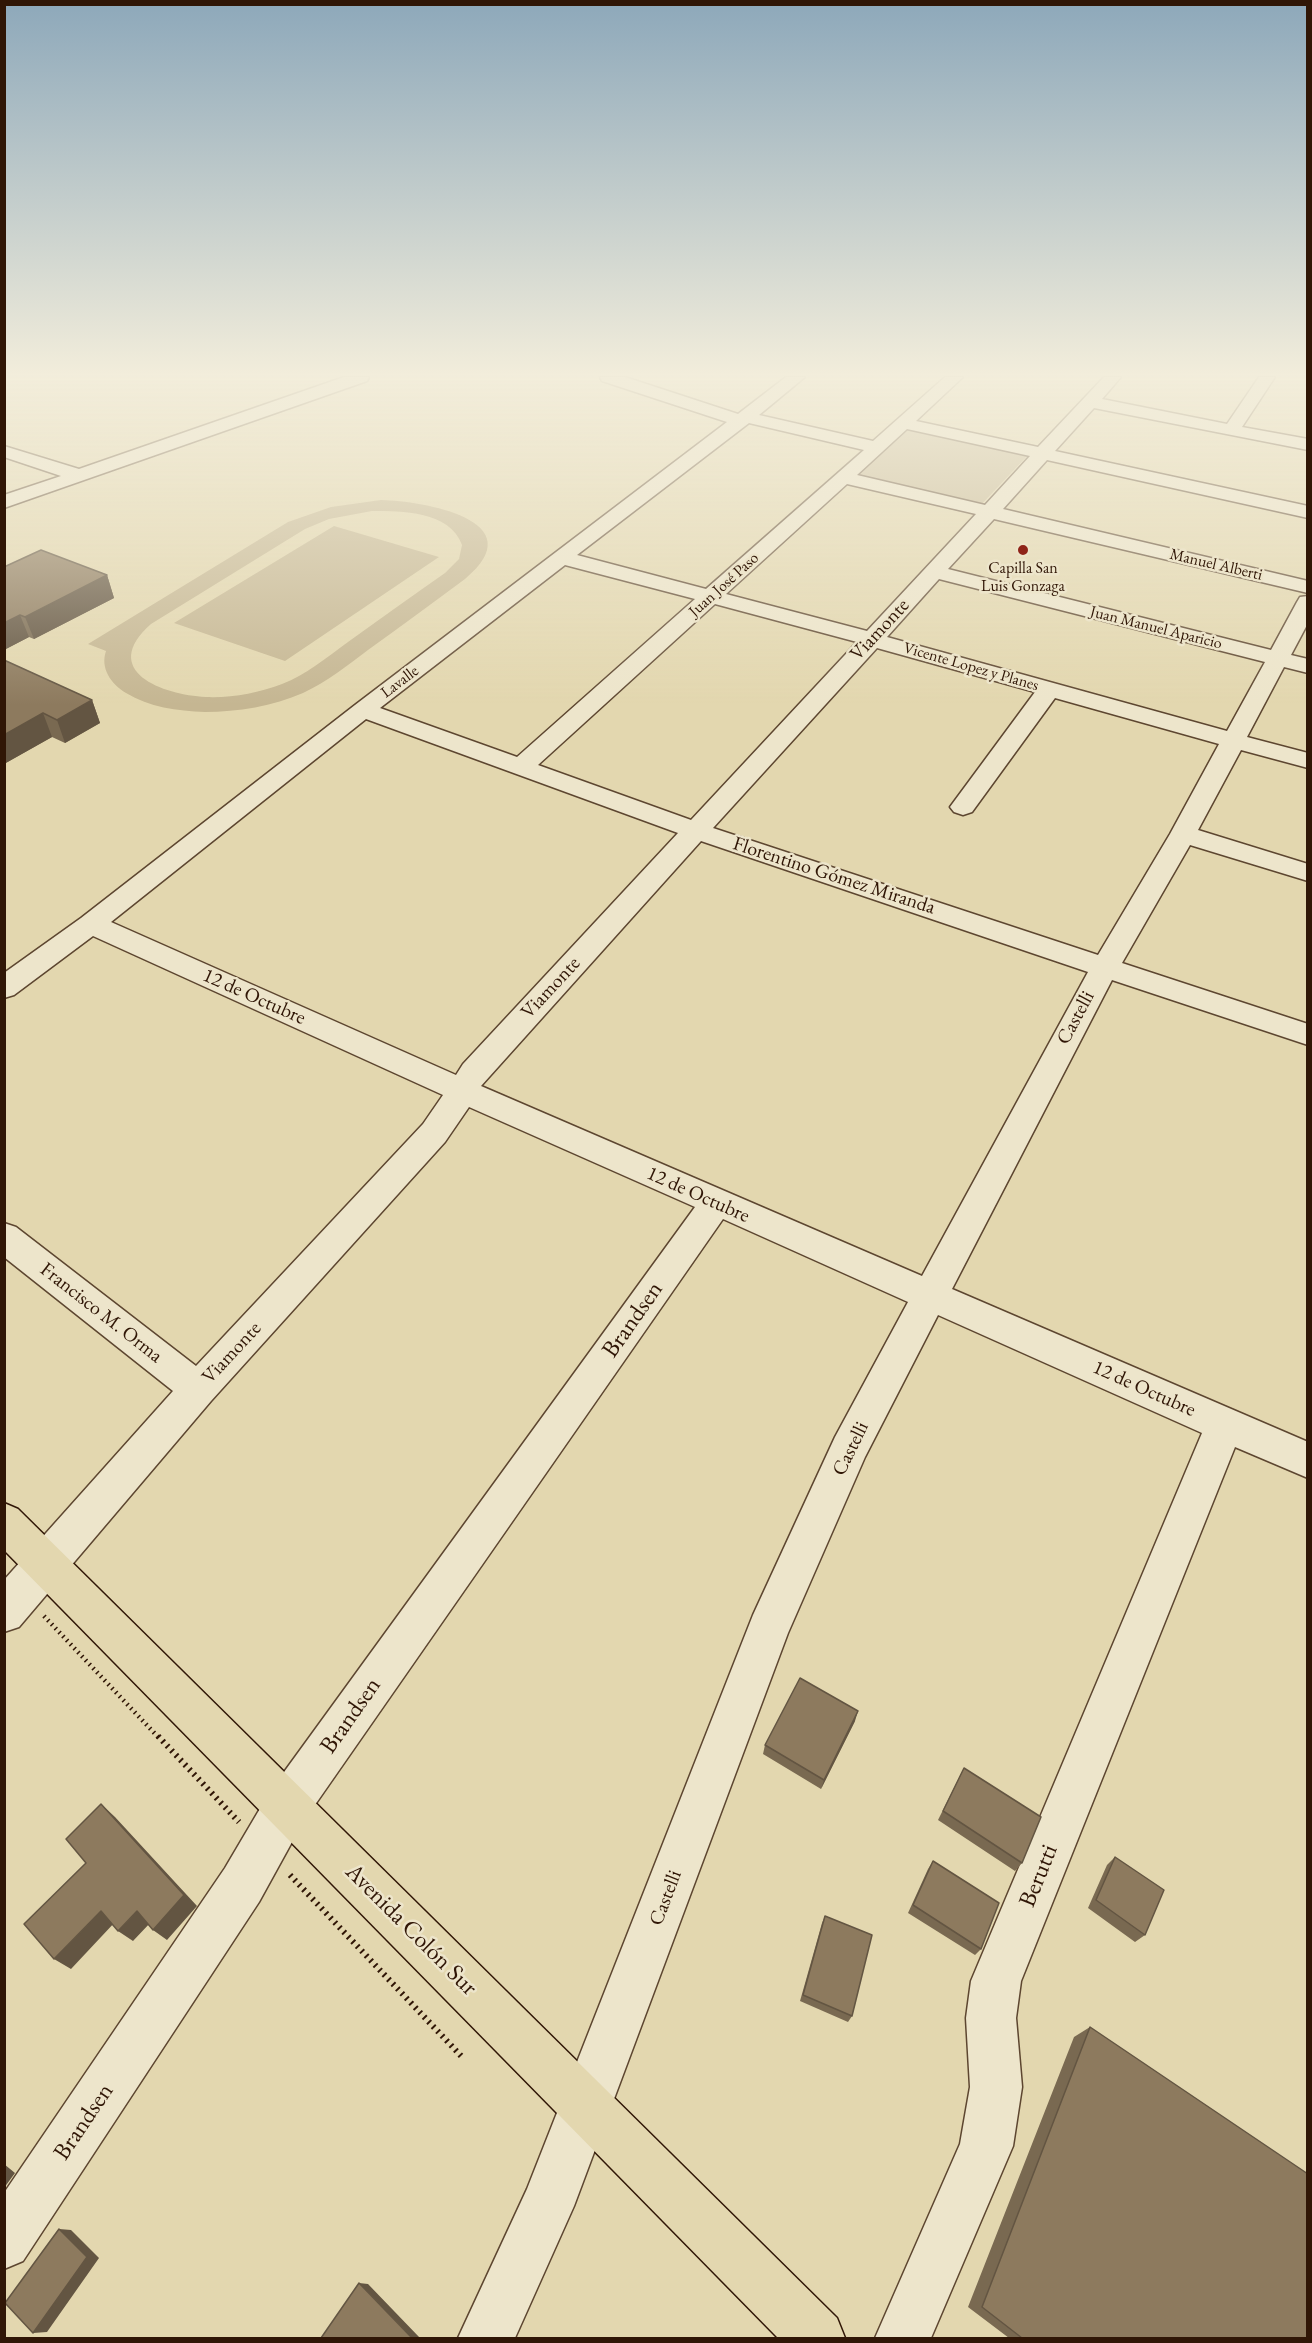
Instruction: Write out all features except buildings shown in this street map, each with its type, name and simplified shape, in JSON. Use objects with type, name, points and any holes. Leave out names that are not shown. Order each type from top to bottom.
[{"type":"main road","name":"Avenida Colón Sur","points":[[4,1522],[24,1589],[287,1806],[817,2338]]},
{"type":"street","points":[[4,502],[47,486]]},
{"type":"street","name":"Lavalle","points":[[4,988],[91,924],[363,710],[657,486]]},
{"type":"street","name":"Juan José Paso","points":[[520,768],[833,486]]},
{"type":"street","name":"Manuel Alberti","points":[[883,486],[1308,587]]},
{"type":"street","name":"Viamonte","points":[[24,1589],[198,1389],[434,1133],[474,1072],[1012,486]]},
{"type":"street","points":[[1190,486],[1308,512]]},
{"type":"street","name":"Vicente Lopez y Planes","points":[[564,558],[870,639],[1308,761]]},
{"type":"street","name":"Juan Manuel Aparicio","points":[[935,572],[1292,662]]},
{"type":"street","name":"Castelli","points":[[486,2338],[547,2206],[768,1630],[849,1449],[1089,994],[1183,834],[1233,740],[1292,662],[1308,602]]},
{"type":"street","points":[[963,807],[1049,689]]},
{"type":"street","name":"Florentino Gómez Miranda","points":[[363,710],[697,831],[1308,1035]]},
{"type":"street","points":[[1183,834],[1308,873]]},
{"type":"street","name":"12 de Octubre","points":[[91,924],[716,1203],[1308,1461]]},
{"type":"street","name":"Brandsen","points":[[4,2242],[242,1885],[287,1806],[716,1203]]},
{"type":"street","name":"Francisco M. Orma","points":[[4,1237],[198,1389]]},
{"type":"street","name":"Berutti","points":[[903,2338],[986,2146],[996,2087],[991,2018],[996,1981],[1225,1424]]},
{"type":"path","points":[[24,1589],[263,1847],[464,2059]]},
{"type":"shaded area","points":[[897,486],[999,486],[980,506]]},
{"type":"shaded area","points":[[381,500],[422,504],[465,518],[481,528],[488,542],[483,559],[465,579],[337,673],[303,693],[280,701],[230,711],[184,711],[144,702],[126,693],[111,680],[104,663],[106,651],[88,644],[288,522],[331,507]],"holes":[[[384,511],[423,515],[447,525],[462,545],[459,559],[445,573],[308,671],[264,690],[235,696],[206,697],[172,691],[156,685],[142,677],[134,667],[131,655],[136,641],[151,624],[305,529],[329,519]]]},
{"type":"shaded area","points":[[334,526],[439,557],[285,661],[174,623]]},
{"type":"place","name":"Capilla San Luis Gonzaga","points":[[1023,550]]}]
